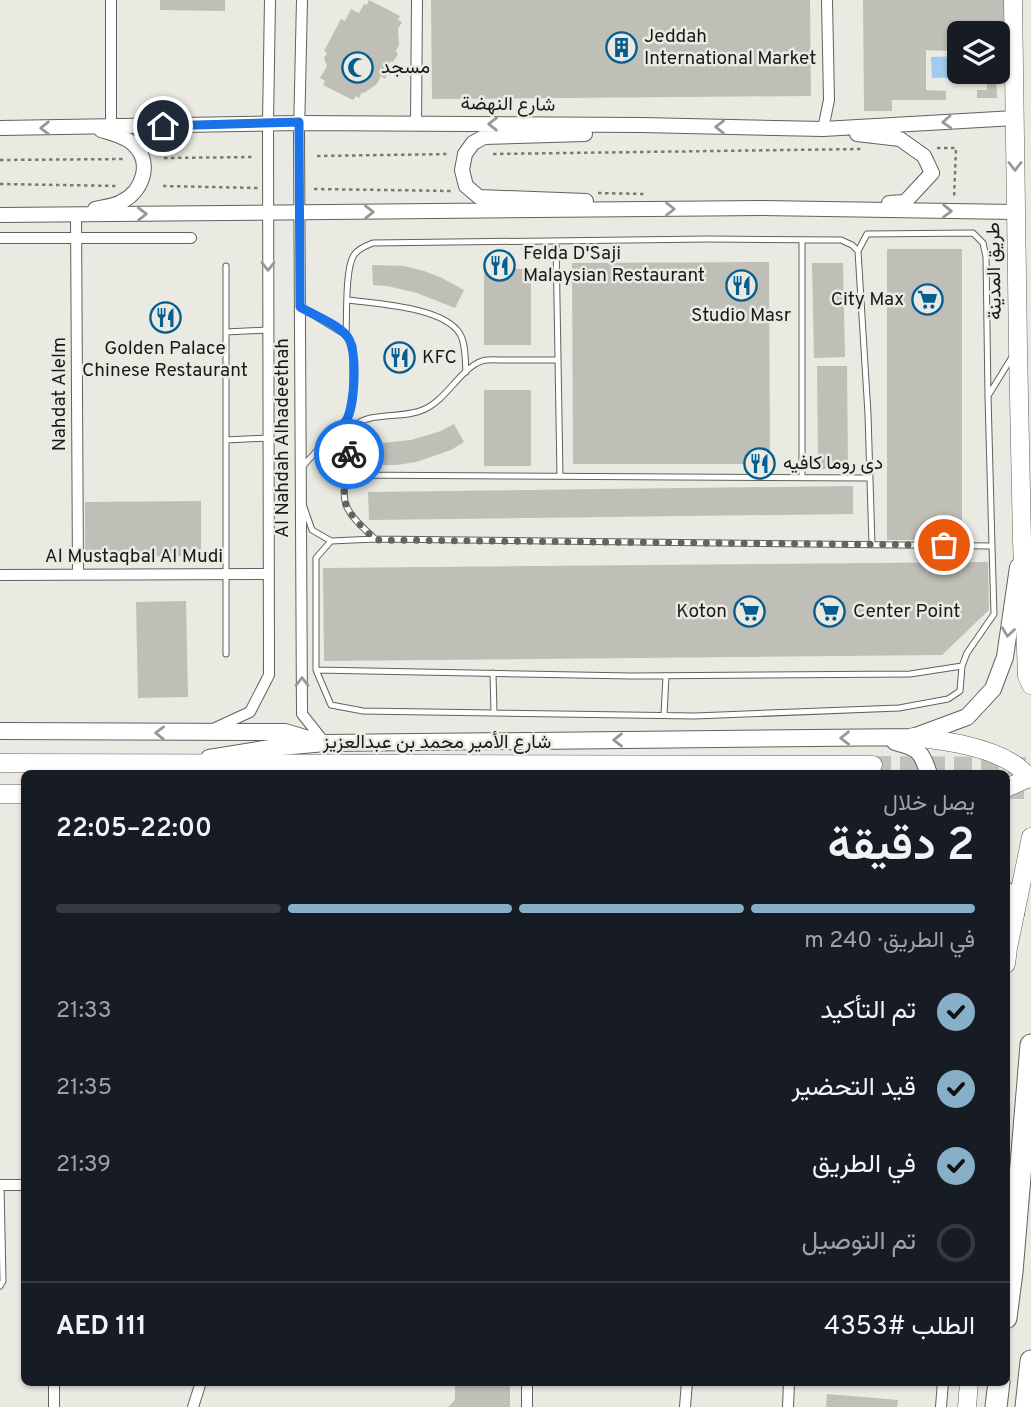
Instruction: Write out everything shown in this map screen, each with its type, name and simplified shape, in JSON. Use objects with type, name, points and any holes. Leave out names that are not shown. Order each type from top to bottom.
[{"type":"highway","points":[[1010,1284],[1031,1045]]},
{"type":"highway","points":[[1026,1407],[1031,1361]]},
{"type":"highway","points":[[996,1407],[999,1386]]},
{"type":"main road","name":"طريق المدينة","points":[[1013,0],[1022,540],[1028,629],[1027,676],[1031,685]]},
{"type":"main road","points":[[914,737],[967,717],[993,690],[1005,657],[1022,540]]},
{"type":"main road","points":[[0,731],[285,732],[324,743]]},
{"type":"main road","points":[[880,737],[910,746],[923,756],[928,770]]},
{"type":"main road","points":[[170,764],[270,748],[324,743],[914,737],[969,746],[1014,764],[1030,778],[1010,786]]},
{"type":"main road","name":"شارع الأمير محمد بن عبدالعزيز","points":[[0,763],[873,765]]},
{"type":"main road","points":[[0,794],[21,794]]},
{"type":"main road","points":[[1010,939],[1031,837]]},
{"type":"main road","points":[[1016,913],[1031,870]]},
{"type":"main road","points":[[1010,899],[1016,913]]},
{"type":"main road","points":[[967,1407],[969,1386]]},
{"type":"street","points":[[111,0],[111,127]]},
{"type":"street","points":[[268,129],[270,0]]},
{"type":"street","name":"Al Nahdah Alhadeethah","points":[[302,0],[299,122],[302,713],[324,743]]},
{"type":"street","points":[[416,123],[417,0]]},
{"type":"street","points":[[762,208],[816,203],[905,202],[932,173],[924,156],[900,139],[823,129],[829,100],[827,0]]},
{"type":"street","name":"شارع النهضة","points":[[0,128],[268,129],[299,122],[823,129],[1015,118]]},
{"type":"street","points":[[642,125],[610,133],[484,137],[473,143],[465,154],[462,170],[466,186],[478,197],[573,200],[643,209]]},
{"type":"street","points":[[76,214],[122,202],[140,186],[144,176],[143,158],[132,143],[94,127]]},
{"type":"street","name":"Al Nahdah Alhadeethah","points":[[205,733],[250,712],[269,674],[268,129]]},
{"type":"street","points":[[0,215],[268,205],[300,212],[762,208],[1015,212]]},
{"type":"street","name":"Nahdat Alelm","points":[[76,214],[78,574]]},
{"type":"street","points":[[0,238],[191,238]]},
{"type":"street","name":"Al Mustaqbal Al Mudi","points":[[0,575],[269,573]]},
{"type":"street","points":[[1,1185],[21,1185]]},
{"type":"street","points":[[54,1386],[54,1407]]},
{"type":"street","points":[[194,1407],[200,1386]]},
{"type":"street","points":[[527,1386],[527,1407]]},
{"type":"street","points":[[685,1407],[687,1386]]},
{"type":"street","points":[[788,1407],[789,1386]]},
{"type":"street","points":[[941,1407],[943,1386]]},
{"type":"lane","points":[[331,541],[316,558],[315,599],[316,670],[331,705],[363,711],[695,716],[899,708],[948,698],[960,691],[962,666],[967,653],[994,614],[986,257],[983,243],[973,233],[867,234],[858,251],[872,545]]},
{"type":"lane","points":[[802,240],[802,478]]},
{"type":"lane","points":[[346,335],[352,257],[360,248],[373,243],[841,240],[858,251]]},
{"type":"lane","points":[[556,241],[560,476]]},
{"type":"lane","points":[[226,266],[226,654]]},
{"type":"lane","points":[[348,300],[418,310],[447,322],[459,331],[463,338],[466,372]]},
{"type":"lane","points":[[300,307],[346,335],[353,346],[353,399],[346,421],[301,468]]},
{"type":"lane","points":[[226,332],[268,330]]},
{"type":"lane","points":[[988,396],[1018,348]]},
{"type":"lane","points":[[375,540],[351,514],[345,503],[345,475],[353,426],[367,419],[414,414],[426,409],[447,393],[466,372],[484,360],[558,360]]},
{"type":"lane","points":[[346,421],[353,426]]},
{"type":"lane","points":[[226,440],[268,438]]},
{"type":"lane","points":[[345,475],[870,478]]},
{"type":"lane","points":[[301,497],[312,530],[331,541],[992,546]]},
{"type":"lane","points":[[316,670],[666,676],[910,674],[962,666]]},
{"type":"lane","points":[[493,673],[494,713]]},
{"type":"lane","points":[[664,715],[666,676]]},
{"type":"lane","points":[[0,1286],[3,1281],[1,1185]]},
{"type":"path","points":[[930,149],[956,148],[955,199]]},
{"type":"path","points":[[493,154],[861,149]]},
{"type":"path","points":[[317,156],[460,154]]},
{"type":"path","points":[[164,158],[257,157]]},
{"type":"path","points":[[0,160],[131,159]]},
{"type":"path","points":[[0,184],[130,186]]},
{"type":"path","points":[[163,186],[261,188]]},
{"type":"path","points":[[314,188],[462,191]]},
{"type":"water","points":[[947,56],[947,78],[932,78],[931,57]]},
{"type":"building","points":[[160,0],[225,0],[225,11],[160,10]]},
{"type":"building","points":[[369,0],[400,16],[398,20],[402,22],[398,29],[398,54],[386,69],[389,71],[385,79],[381,76],[377,84],[353,100],[323,85],[325,81],[320,78],[327,66],[324,58],[327,53],[324,51],[341,19],[345,21],[351,9],[359,13]]},
{"type":"building","name":"Jeddah International Market","points":[[431,0],[810,0],[811,96],[432,99]]},
{"type":"building","points":[[863,0],[1011,0],[1012,53],[1010,21],[947,21],[947,50],[926,50],[926,90],[946,91],[946,100],[892,100],[892,111],[864,111]]},
{"type":"building","points":[[987,84],[996,84],[997,98],[977,98],[977,90],[987,90]]},
{"type":"building","points":[[887,249],[962,249],[962,540],[887,540]]},
{"type":"building","points":[[769,262],[770,464],[573,464],[572,263]]},
{"type":"building","points":[[812,263],[843,263],[845,357],[814,358]]},
{"type":"building","points":[[372,265],[404,266],[424,271],[464,290],[455,308],[417,293],[373,285]]},
{"type":"building","points":[[484,269],[531,269],[531,345],[484,345]]},
{"type":"building","points":[[817,366],[847,366],[848,469],[818,469]]},
{"type":"building","points":[[484,390],[531,390],[531,466],[484,466]]},
{"type":"building","points":[[454,424],[464,442],[451,450],[416,462],[371,465],[371,444],[411,440]]},
{"type":"building","points":[[853,486],[853,514],[369,520],[368,492]]},
{"type":"building","points":[[201,501],[201,556],[85,557],[85,502]]},
{"type":"building","points":[[988,562],[989,610],[942,655],[324,661],[323,568]]},
{"type":"building","points":[[186,601],[188,697],[138,698],[136,602]]},
{"type":"building","points":[[455,1386],[510,1386],[510,1407],[448,1407],[455,1400]]},
{"type":"building","points":[[827,1394],[898,1400],[897,1407],[826,1407]]},
{"type":"tunnel","points":[[873,765],[1031,766]]},
{"type":"tunnel","points":[[1010,790],[1031,790]]},
{"type":"way so far","points":[[349,454],[345,475],[345,503],[351,514],[375,540],[944,545]]},
{"type":"place","name":"Jeddah International Market","points":[[621,48]]},
{"type":"place","name":"مسجد","points":[[358,68]]},
{"type":"place","name":"Felda D'Saji Malaysian Restaurant","points":[[500,265]]},
{"type":"place","name":"Studio Masr","points":[[741,285]]},
{"type":"place","name":"City Max","points":[[927,300]]},
{"type":"place","name":"Golden Palace Chinese Restaurant","points":[[165,318]]},
{"type":"place","name":"KFC","points":[[399,358]]},
{"type":"place","name":"دى روما كافيه","points":[[760,464]]},
{"type":"place","name":"Koton","points":[[750,612]]},
{"type":"place","name":"Center Point","points":[[830,612]]},
{"type":"route","points":[[163,126],[299,122],[300,307],[346,335],[353,346],[353,399],[346,421],[353,426],[349,454]]}]
